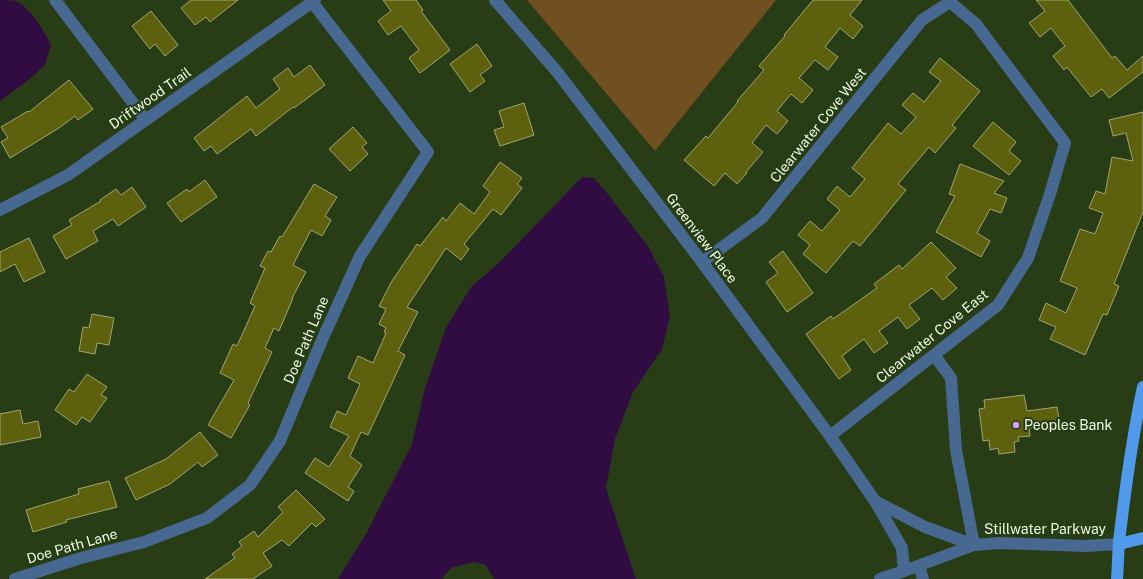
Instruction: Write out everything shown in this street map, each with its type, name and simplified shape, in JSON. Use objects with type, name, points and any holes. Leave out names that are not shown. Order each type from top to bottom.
[{"type":"main road","points":[[1117,579],[1119,544],[1136,424],[1143,387]]},
{"type":"main road","points":[[1119,544],[1143,538]]},
{"type":"street","points":[[54,0],[145,119]]},
{"type":"street","name":"Greenview Place","points":[[495,0],[558,73],[702,262],[830,436],[876,501],[902,548],[902,575]]},
{"type":"street","name":"Driftwood Trail","points":[[0,210],[68,175],[313,1]]},
{"type":"street","name":"Doe Path Lane","points":[[15,579],[81,558],[144,542],[207,518],[250,485],[280,441],[322,340],[360,256],[428,152],[313,1]]},
{"type":"street","name":"Clearwater Cove West","points":[[702,262],[762,218],[922,20],[950,2]]},
{"type":"street","name":"Clearwater Cove East","points":[[830,436],[998,305],[1028,258],[1050,194],[1065,143],[976,24],[950,2]]},
{"type":"street","points":[[934,355],[951,378],[956,450],[974,545]]},
{"type":"street","name":"Greenview Place","points":[[876,501],[925,527],[974,545]]},
{"type":"street","name":"Stillwater Parkway","points":[[880,579],[902,575],[919,566],[974,545],[1000,543],[1085,546],[1119,544]]},
{"type":"street","points":[[919,566],[923,579]]},
{"type":"shaded area","points":[[0,0],[16,1],[26,8],[41,27],[51,45],[45,65],[31,78],[0,101]]},
{"type":"shaded area","points":[[527,0],[776,0],[655,151]]},
{"type":"shaded area","points":[[582,177],[594,178],[649,248],[664,277],[670,316],[662,349],[633,392],[615,439],[606,488],[636,579],[494,579],[486,565],[474,562],[451,568],[442,579],[338,579],[366,534],[412,444],[425,388],[446,328],[471,287],[500,262]]},
{"type":"building","points":[[191,0],[238,0],[210,22],[206,17],[195,25],[181,8]]},
{"type":"building","points":[[383,0],[416,0],[423,10],[421,11],[450,50],[420,73],[409,58],[419,50],[401,26],[388,35],[378,21],[391,11]]},
{"type":"building","points":[[813,0],[862,0],[850,15],[863,26],[853,39],[840,28],[825,47],[838,57],[828,70],[815,60],[799,78],[813,90],[802,103],[791,94],[777,111],[788,121],[777,134],[766,125],[752,143],[763,152],[737,184],[725,173],[714,186],[684,160],[706,136],[708,138],[764,70],[759,66]]},
{"type":"building","points":[[1036,0],[1068,0],[1112,58],[1115,56],[1127,70],[1143,56],[1143,72],[1109,98],[1102,89],[1091,97],[1067,67],[1064,70],[1053,56],[1065,46],[1051,28],[1040,37],[1029,23],[1045,11]]},
{"type":"building","points":[[151,11],[178,45],[165,56],[155,44],[150,49],[132,26]]},
{"type":"building","points":[[477,44],[492,66],[480,75],[485,81],[470,92],[450,64]]},
{"type":"building","points":[[940,58],[980,91],[952,125],[956,128],[935,153],[929,147],[898,184],[906,190],[860,246],[853,241],[826,273],[803,254],[810,245],[798,235],[810,221],[822,231],[840,210],[827,199],[837,186],[850,197],[865,179],[852,168],[888,123],[901,134],[916,117],[902,105],[913,93],[924,102],[941,81],[929,72]]},
{"type":"building","points":[[310,65],[325,85],[294,108],[293,107],[256,136],[251,129],[217,154],[211,146],[204,151],[194,138],[247,96],[256,108],[280,89],[273,79],[288,68],[294,77]]},
{"type":"building","points":[[69,80],[93,109],[78,120],[75,116],[59,128],[10,158],[1,142],[8,138],[1,127],[28,111],[29,112]]},
{"type":"building","points":[[524,103],[534,135],[500,146],[494,130],[504,127],[499,111]]},
{"type":"building","points":[[1143,112],[1143,212],[1114,284],[1119,286],[1107,315],[1103,314],[1085,355],[1050,339],[1056,327],[1039,320],[1046,303],[1066,313],[1077,288],[1060,281],[1080,229],[1095,234],[1103,213],[1089,208],[1096,191],[1105,194],[1112,157],[1133,161],[1126,133],[1113,136],[1109,120]]},
{"type":"building","points":[[993,122],[1016,142],[1009,151],[1021,161],[1009,175],[973,146]]},
{"type":"building","points":[[353,127],[367,143],[362,147],[368,154],[350,171],[329,149]]},
{"type":"building","points":[[500,162],[522,178],[517,184],[522,188],[501,215],[493,209],[464,244],[469,249],[461,260],[446,248],[407,307],[418,312],[398,351],[405,355],[368,435],[361,432],[350,456],[362,465],[348,487],[354,491],[348,501],[305,473],[315,458],[329,467],[349,436],[330,427],[337,411],[346,415],[360,384],[348,378],[358,356],[373,363],[386,333],[384,332],[386,328],[379,324],[386,309],[379,306],[392,281],[417,244],[420,246],[443,217],[446,221],[460,203],[474,214],[490,192],[483,186]]},
{"type":"building","points":[[960,164],[1004,181],[994,193],[1007,198],[1001,213],[990,209],[977,233],[990,241],[981,257],[936,232],[955,196],[949,194]]},
{"type":"building","points":[[205,180],[217,197],[181,222],[167,203],[187,189],[189,192]]},
{"type":"building","points":[[314,184],[337,197],[325,216],[331,220],[322,236],[311,230],[293,265],[306,272],[292,298],[279,331],[274,328],[265,348],[272,352],[248,403],[250,405],[231,438],[208,425],[234,380],[220,373],[233,344],[237,346],[255,306],[250,303],[265,268],[260,266],[268,251],[271,252],[280,236],[282,237]]},
{"type":"building","points":[[132,187],[146,207],[118,226],[113,219],[93,231],[98,241],[66,259],[53,236],[72,225],[69,220],[101,201],[100,200],[116,189],[121,195]]},
{"type":"building","points":[[29,238],[45,272],[24,282],[15,264],[0,272],[0,252]]},
{"type":"building","points":[[931,242],[956,268],[946,277],[957,288],[943,300],[932,288],[909,305],[920,319],[907,329],[898,317],[879,331],[888,343],[874,353],[864,339],[842,356],[851,370],[839,379],[806,334],[831,316],[833,319],[877,288],[874,284],[899,265],[902,269]]},
{"type":"building","points":[[783,251],[813,293],[787,312],[766,282],[778,273],[769,262]]},
{"type":"building","points":[[92,314],[114,318],[109,345],[97,343],[95,354],[79,351],[83,327],[89,328]]},
{"type":"building","points":[[87,374],[107,387],[101,395],[107,398],[90,422],[82,417],[76,425],[55,410],[69,389],[74,392]]},
{"type":"building","name":"Peoples Bank","points":[[1024,395],[1027,411],[1057,407],[1060,424],[1029,428],[1030,436],[1018,437],[1019,441],[1014,442],[1015,452],[999,454],[998,448],[990,450],[989,440],[983,441],[979,409],[985,408],[984,400]]},
{"type":"building","points":[[20,410],[23,424],[38,421],[41,437],[0,445],[0,414]]},
{"type":"building","points":[[200,432],[218,455],[202,467],[198,462],[170,484],[136,500],[125,478],[166,459]]},
{"type":"building","points":[[109,481],[117,507],[66,520],[67,522],[33,532],[26,510],[79,494],[78,489]]},
{"type":"building","points":[[296,490],[325,519],[316,527],[312,523],[289,546],[282,540],[263,553],[272,566],[253,579],[205,579],[235,558],[232,554],[242,546],[239,542],[254,531],[258,537],[283,512],[278,507]]},
{"type":"place","name":"Peoples Bank","points":[[1016,425]]}]
